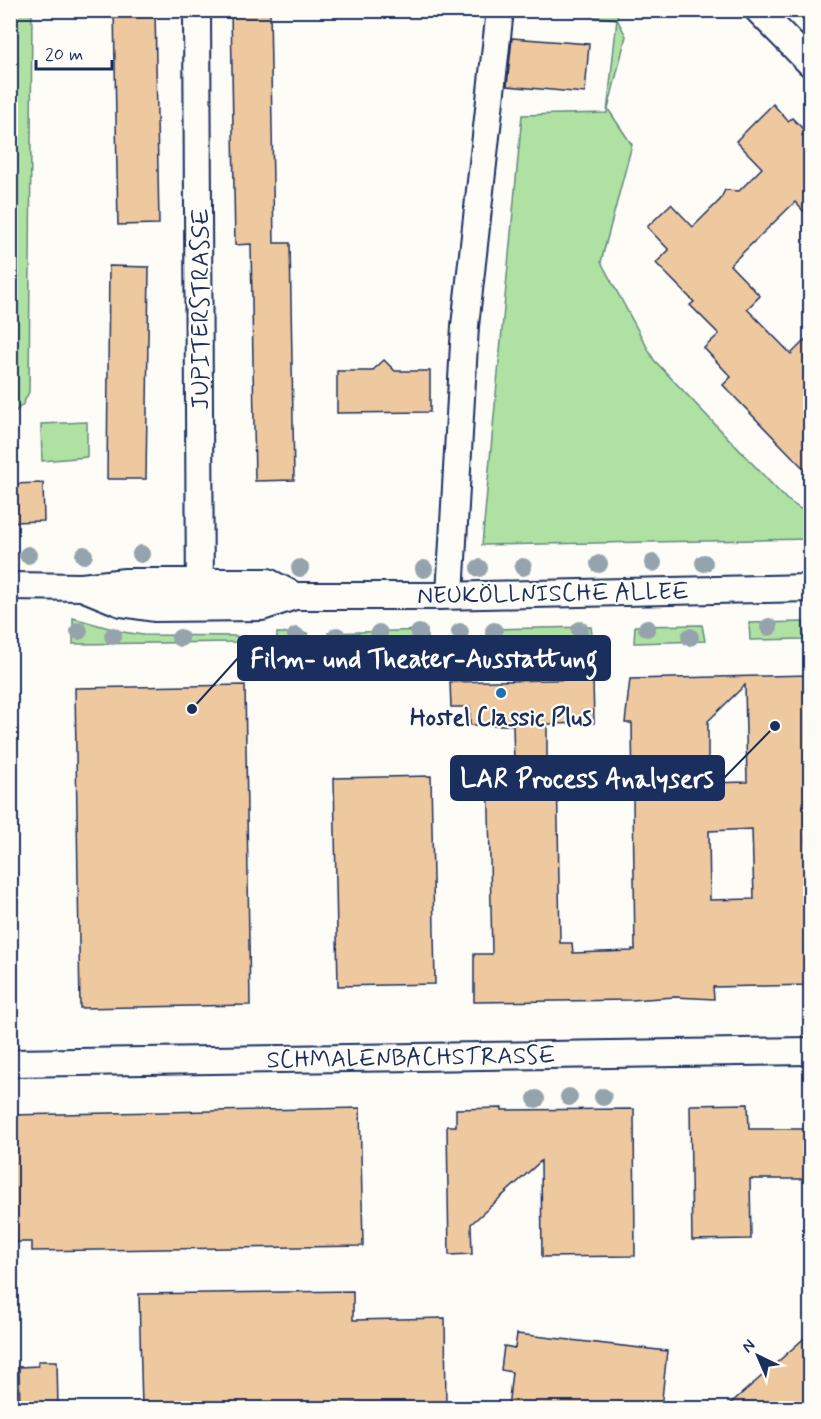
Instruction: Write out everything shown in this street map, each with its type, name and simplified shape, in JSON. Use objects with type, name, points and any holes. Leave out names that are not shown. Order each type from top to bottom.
[{"type":"street","name":"JUPITERSTRASSE","points":[[197,10],[200,608]]},
{"type":"street","points":[[450,595],[465,326],[500,10]]},
{"type":"street","points":[[758,10],[810,63]]},
{"type":"street","name":"NEUKÖLLNISCHE ALLEE","points":[[10,586],[82,587],[124,582],[268,582],[295,596]]},
{"type":"street","name":"NEUKÖLLNISCHE ALLEE","points":[[82,587],[121,603],[153,608],[262,607],[295,596],[810,588]]},
{"type":"street","name":"SCHMALENBACHSTRASSE","points":[[10,1063],[810,1051]]},
{"type":"green space","points":[[11,10],[32,11],[29,392],[23,404],[11,416]]},
{"type":"green space","points":[[542,11],[618,11],[617,19]]},
{"type":"green space","points":[[617,19],[626,36],[608,109],[632,145],[601,262],[654,360],[786,499],[810,513],[810,539],[482,545],[522,115],[607,113]]},
{"type":"green space","points":[[87,422],[87,457],[42,461],[41,424]]},
{"type":"green space","points":[[73,618],[123,632],[143,635],[237,636],[237,642],[73,644]]},
{"type":"green space","points":[[803,622],[804,639],[750,640],[749,623]]},
{"type":"green space","points":[[702,625],[705,641],[634,643],[635,626]]},
{"type":"green space","points":[[591,627],[593,643],[489,646],[489,629]]},
{"type":"green space","points":[[427,630],[427,647],[328,649],[328,633]]},
{"type":"green space","points":[[277,633],[307,633],[308,649],[277,650]]},
{"type":"building","points":[[114,10],[155,10],[159,224],[118,225]]},
{"type":"building","points":[[231,10],[270,10],[274,243],[290,243],[294,480],[255,481],[251,244],[235,245]]},
{"type":"building","points":[[512,38],[589,44],[585,93],[507,86]]},
{"type":"building","points":[[773,104],[788,121],[792,118],[806,132],[802,135],[810,144],[810,218],[795,202],[730,265],[760,296],[747,309],[791,354],[810,335],[810,475],[723,385],[731,377],[704,348],[719,334],[690,305],[694,302],[656,263],[669,250],[647,227],[671,204],[693,227],[720,200],[725,190],[739,191],[762,168],[736,141]]},
{"type":"building","points":[[109,266],[149,267],[146,479],[107,479]]},
{"type":"building","points":[[384,360],[395,371],[430,371],[430,412],[337,413],[337,371],[372,371]]},
{"type":"building","points":[[43,483],[44,521],[10,522],[10,484]]},
{"type":"building","points":[[810,675],[810,827],[807,828],[810,985],[713,987],[714,999],[675,997],[631,1000],[474,1002],[474,954],[492,954],[488,764],[514,763],[513,725],[470,725],[470,707],[451,707],[450,682],[593,679],[594,723],[547,724],[547,763],[557,763],[560,943],[572,943],[573,953],[635,950],[632,723],[625,723],[630,679]],"holes":[[[745,685],[747,782],[708,783],[708,721]],[[752,829],[754,899],[710,900],[709,831]]]},
{"type":"building","points":[[245,685],[250,1005],[80,1008],[75,688]]},
{"type":"building","points":[[431,776],[435,984],[338,986],[334,778]]},
{"type":"building","points":[[748,1104],[749,1129],[810,1129],[810,1179],[750,1179],[751,1239],[692,1240],[690,1105]]},
{"type":"building","points":[[360,1108],[363,1246],[32,1251],[32,1242],[10,1242],[10,1115]]},
{"type":"building","points":[[502,1108],[502,1110],[634,1109],[635,1256],[542,1257],[541,1161],[471,1224],[472,1254],[449,1255],[447,1126],[456,1126],[456,1109]]},
{"type":"building","points":[[353,1291],[353,1320],[445,1318],[446,1408],[377,1408],[377,1403],[142,1407],[139,1294]]},
{"type":"building","points":[[810,1333],[810,1408],[725,1408],[762,1376]]},
{"type":"building","points":[[517,1334],[667,1351],[661,1408],[508,1408],[512,1372],[501,1370],[504,1346],[515,1348]]},
{"type":"building","points":[[38,1361],[57,1361],[58,1408],[20,1408],[19,1367],[38,1366]]},
{"type":"place","name":"Hostel Classic Plus","points":[[501,693]]},
{"type":"place","name":"Film- und Theater-Ausstattung","points":[[192,709]]},
{"type":"place","name":"LAR Process Analysers","points":[[775,726]]}]
